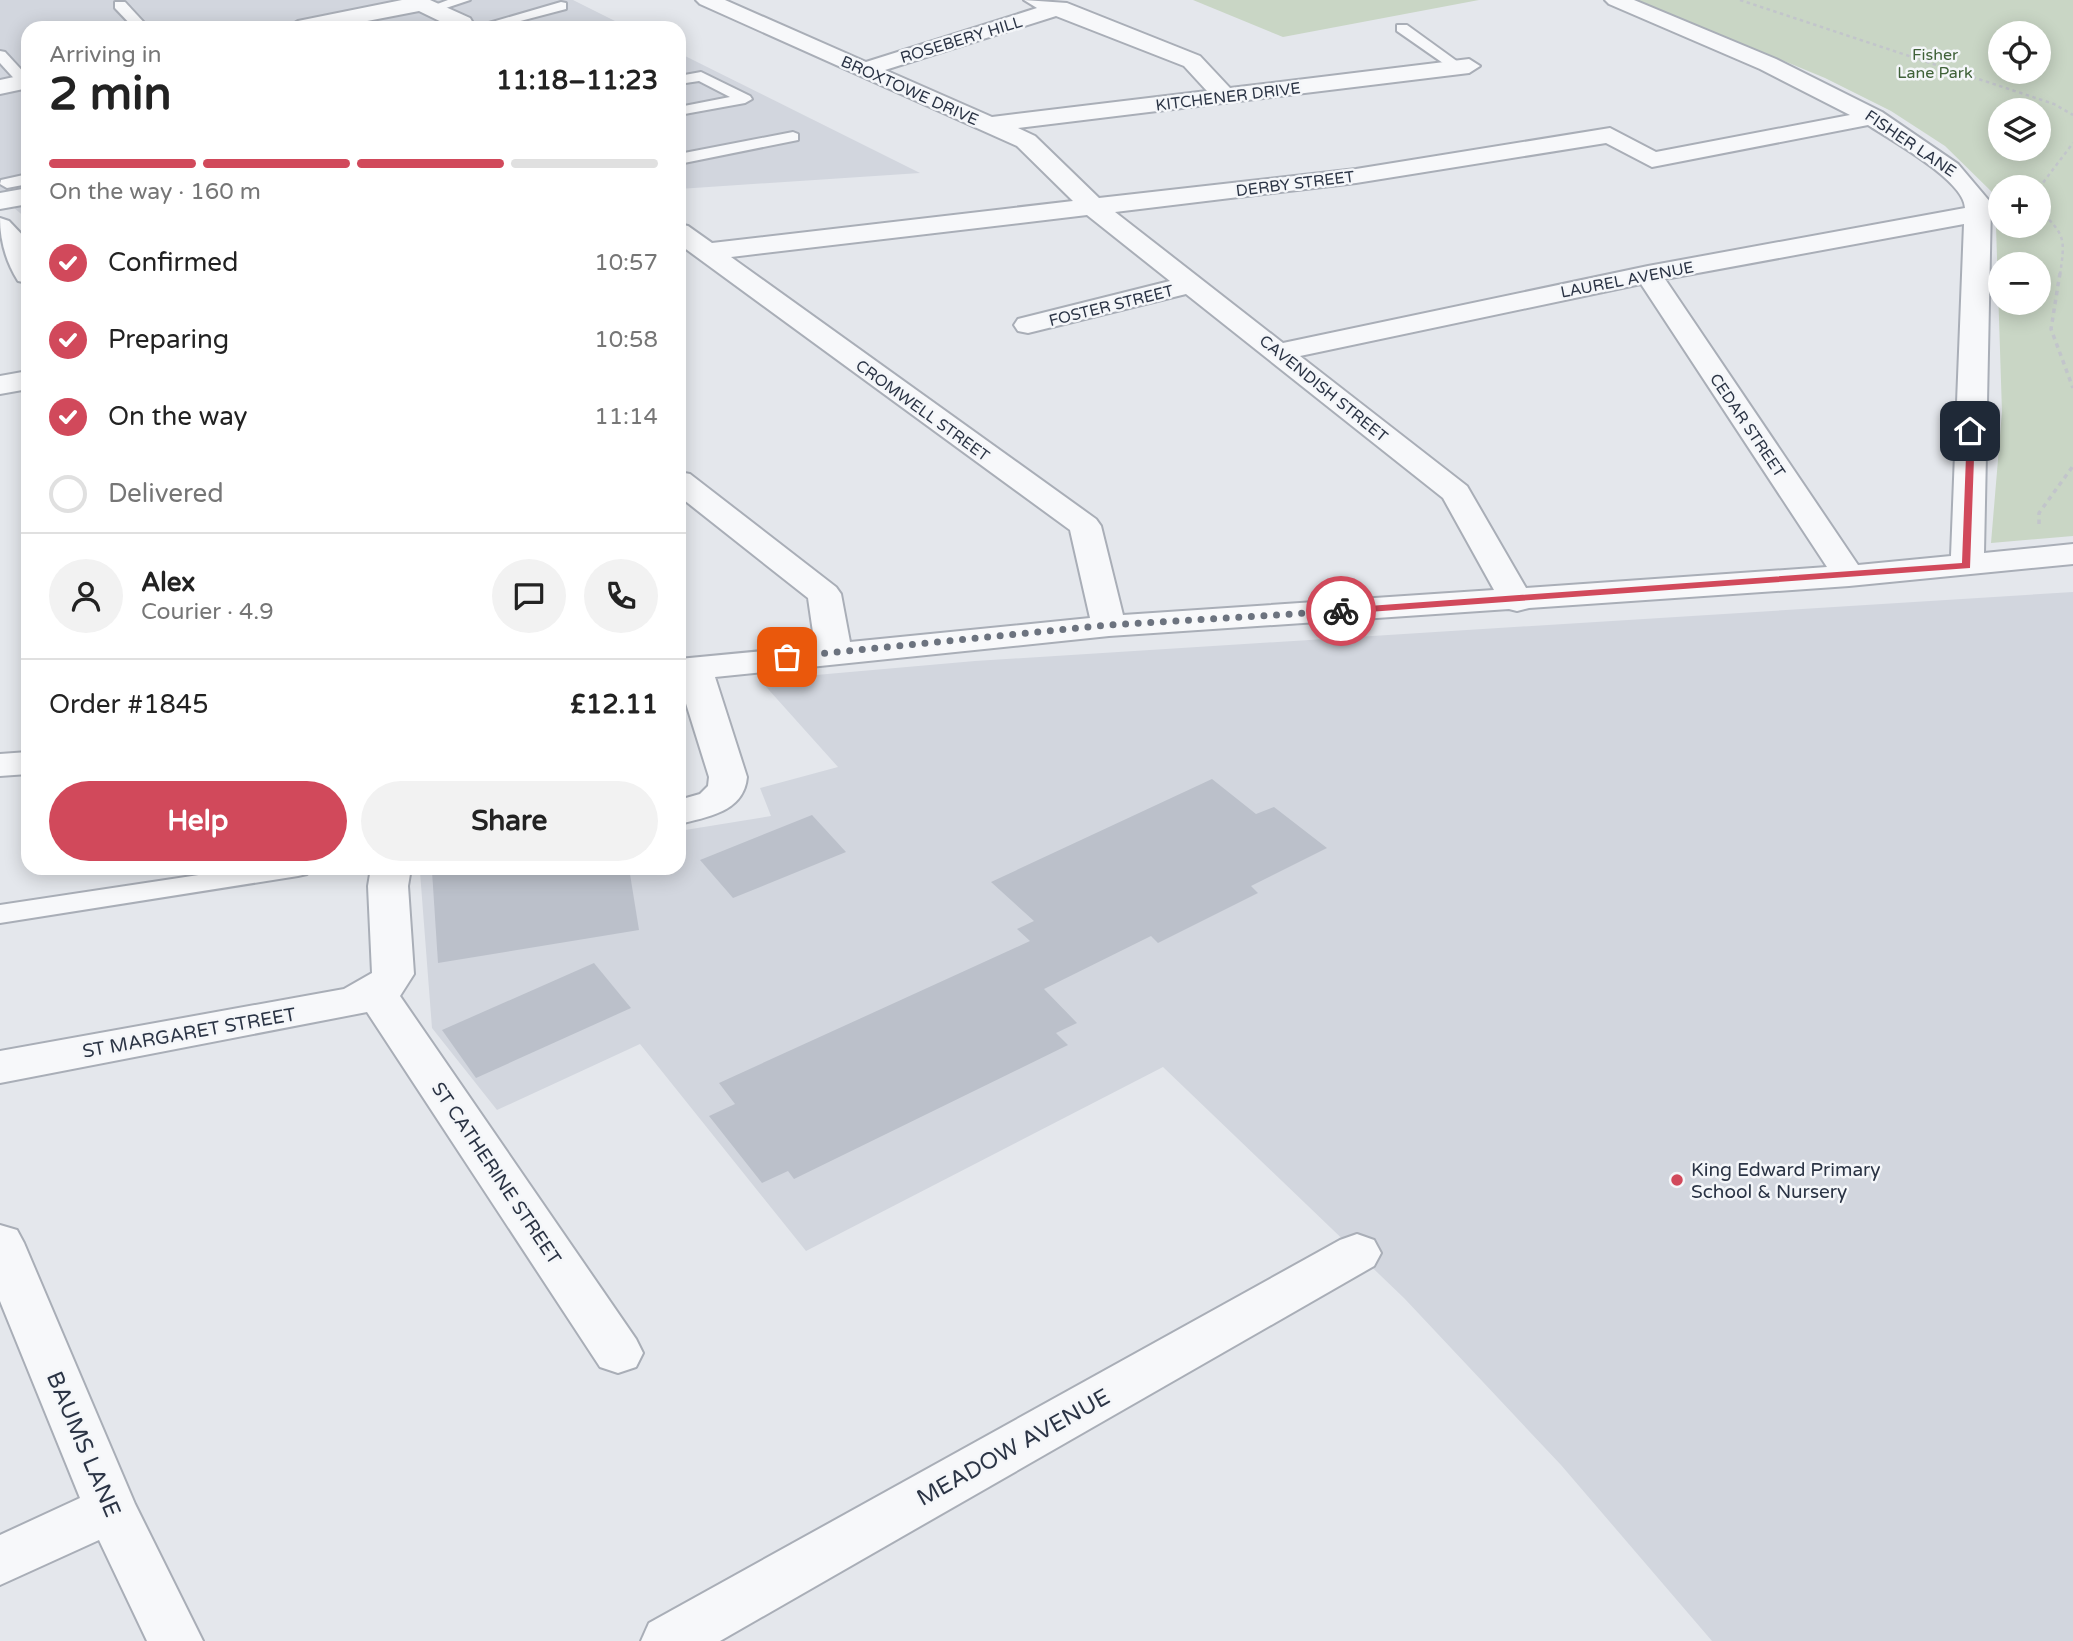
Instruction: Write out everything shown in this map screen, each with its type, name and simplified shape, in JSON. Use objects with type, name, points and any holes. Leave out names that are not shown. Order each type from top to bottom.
[{"type":"street","name":"BROXTOWE DRIVE","points":[[706,0],[1026,141],[1094,208]]},
{"type":"street","points":[[1035,0],[1192,61],[1224,96]]},
{"type":"street","name":"FISHER LANE","points":[[1616,0],[1811,83],[1874,117],[1963,178],[1978,203],[1967,566]]},
{"type":"street","points":[[334,21],[422,4],[464,21]]},
{"type":"street","name":"ROSEBERY HILL","points":[[863,70],[1059,8]]},
{"type":"street","name":"KITCHENER DRIVE","points":[[988,125],[1463,66]]},
{"type":"street","points":[[0,87],[21,83]]},
{"type":"street","name":"DERBY STREET","points":[[704,252],[1356,176],[1610,135],[1652,160],[1874,117]]},
{"type":"street","name":"CAVENDISH STREET","points":[[1094,208],[1457,493],[1517,601]]},
{"type":"street","name":"LAUREL AVENUE","points":[[1279,352],[1648,274],[1976,214]]},
{"type":"street","points":[[0,226],[14,240],[21,258]]},
{"type":"street","name":"CROMWELL STREET","points":[[686,238],[1085,526],[1109,625]]},
{"type":"street","name":"CEDAR STREET","points":[[1648,274],[1849,576]]},
{"type":"street","name":"FOSTER STREET","points":[[1028,325],[1193,284]]},
{"type":"street","points":[[0,385],[21,381]]},
{"type":"street","points":[[686,486],[824,594],[834,652]]},
{"type":"street","points":[[686,810],[713,803],[727,790],[728,777],[687,668],[1109,625],[1517,601],[1849,576],[2073,554]]},
{"type":"street","points":[[0,765],[21,764]]},
{"type":"street","points":[[376,993],[388,984],[393,974],[388,886],[390,875]]},
{"type":"street","name":"ST MARGARET STREET","points":[[0,1068],[348,1003],[376,993]]},
{"type":"street","name":"ST CATHERINE STREET","points":[[376,993],[618,1353]]},
{"type":"street","name":"BAUMS LANE","points":[[0,1243],[111,1509],[176,1641]]},
{"type":"street","name":"MEADOW AVENUE","points":[[668,1641],[1357,1253]]},
{"type":"street","points":[[0,1561],[111,1509]]},
{"type":"lane","points":[[422,4],[463,0]]},
{"type":"lane","points":[[120,5],[135,21]]},
{"type":"lane","points":[[496,21],[561,5]]},
{"type":"lane","points":[[1402,28],[1463,66]]},
{"type":"lane","points":[[0,55],[21,77]]},
{"type":"lane","points":[[686,79],[701,76],[745,99],[686,110]]},
{"type":"lane","points":[[686,158],[793,137]]},
{"type":"lane","points":[[0,915],[254,875]]},
{"type":"path","points":[[1740,0],[2054,104],[2073,116]]},
{"type":"path","points":[[2049,175],[2073,143]]},
{"type":"path","points":[[2051,221],[2065,242],[2051,329],[2073,388]]},
{"type":"path","points":[[2040,557],[2039,513],[2073,466]]},
{"type":"shaded area","points":[[0,0],[573,0],[615,21],[21,21],[21,214],[12,206],[0,210]]},
{"type":"shaded area","points":[[686,56],[920,173],[686,189]]},
{"type":"shaded area","name":"King Edward Primary School & Nursery","points":[[2073,592],[2073,1641],[1712,1641],[1561,1465],[1404,1298],[1163,1067],[806,1251],[640,1044],[497,1110],[432,1028],[420,875],[686,875],[686,830],[771,816],[760,788],[838,767],[760,680],[975,661]]},
{"type":"green space","points":[[1193,0],[1479,0],[1283,37]]},
{"type":"green space","name":"Fisher Lane Park","points":[[1636,0],[2073,0],[2073,536],[1991,543],[2002,412],[1999,315],[2051,315],[2051,252],[1997,252],[1996,238],[2051,238],[2051,175],[1988,175],[1988,188],[1945,146],[1891,111],[1825,78]]},
{"type":"building","points":[[1212,779],[1256,814],[1274,807],[1327,848],[1251,886],[1258,893],[1158,943],[1151,936],[1044,989],[1077,1023],[1056,1033],[1068,1045],[794,1179],[788,1171],[762,1183],[709,1116],[735,1104],[719,1083],[1030,941],[1017,929],[1034,921],[991,882]]},
{"type":"building","points":[[812,815],[846,852],[733,898],[700,860]]},
{"type":"building","points":[[432,875],[630,875],[639,930],[438,963]]},
{"type":"building","points":[[594,963],[631,1008],[476,1078],[442,1030]]},
{"type":"way so far","points":[[787,657],[1109,625],[1341,611]]},
{"type":"place","name":"King Edward Primary School & Nursery","points":[[1677,1180]]},
{"type":"route","points":[[1341,611],[1517,601],[1967,566],[1970,431]]}]
